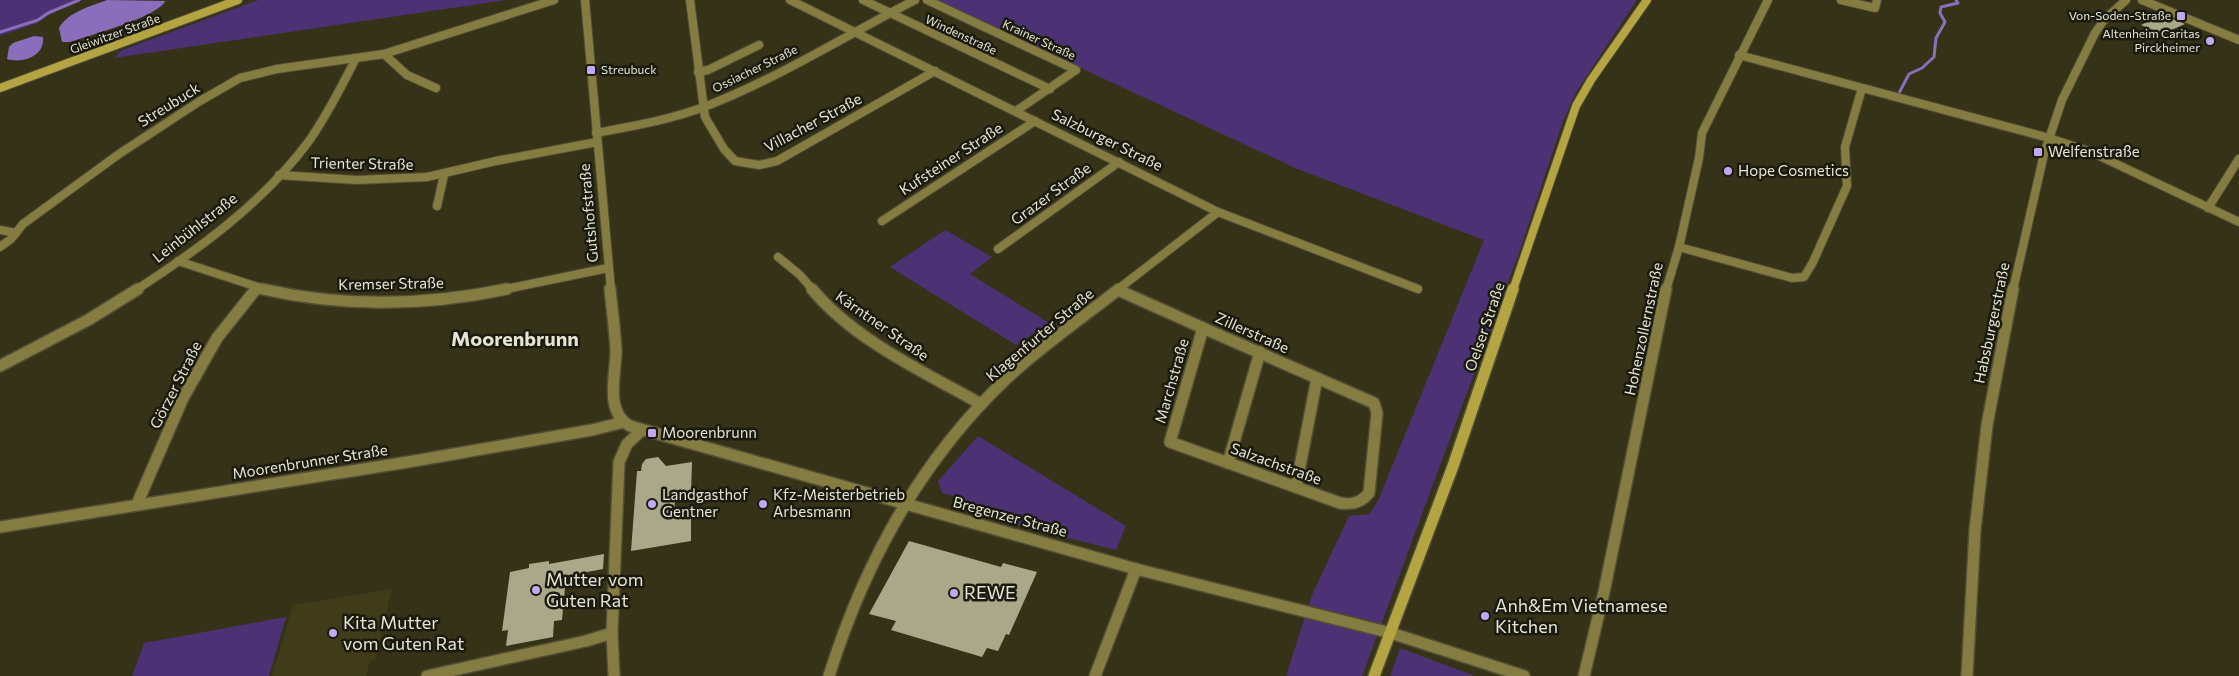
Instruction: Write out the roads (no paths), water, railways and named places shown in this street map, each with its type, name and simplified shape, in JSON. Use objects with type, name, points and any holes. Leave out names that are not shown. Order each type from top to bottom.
[{"type":"main road","name":"Gleiwitzer Straße","points":[[0,88],[238,0]]},
{"type":"main road","name":"Oelser Straße","points":[[1374,676],[1476,401],[1576,106],[1591,80],[1647,0]]},
{"type":"street","name":"Streubuck","points":[[0,247],[23,224],[119,154],[200,101],[240,78],[277,69],[384,54],[554,0]]},
{"type":"street","name":"Gutshofstraße","points":[[585,0],[616,352],[615,398],[618,412],[624,422]]},
{"type":"street","name":"Villacher Straße","points":[[690,0],[698,72],[706,117],[730,156],[741,164],[769,164],[777,161],[934,71]]},
{"type":"street","name":"Salzburger Straße","points":[[790,0],[1218,212],[1418,289]]},
{"type":"street","name":"Windenstraße","points":[[863,0],[1050,89]]},
{"type":"street","name":"Ossiacher Straße","points":[[596,137],[704,107],[746,88],[915,0]]},
{"type":"street","name":"Krainer Straße","points":[[927,0],[1076,70],[1016,111]]},
{"type":"street","name":"Hohenzollernstraße","points":[[1584,676],[1606,583],[1669,277],[1679,247],[1700,158],[1702,134],[1739,55],[1768,0]]},
{"type":"street","points":[[1841,0],[1875,8],[1877,0]]},
{"type":"street","name":"Habsburgerstraße","points":[[1967,676],[1975,530],[1987,425],[2004,335],[2049,138],[2062,100],[2095,33],[2104,20],[2126,0]]},
{"type":"street","points":[[2142,0],[2239,40]]},
{"type":"street","points":[[698,72],[708,70],[759,45]]},
{"type":"street","points":[[384,54],[392,65],[414,80],[436,88]]},
{"type":"street","points":[[1739,55],[2049,138],[2091,152],[2239,222]]},
{"type":"street","name":"Leinbühlstraße","points":[[0,366],[100,313],[178,261],[233,219],[300,152],[319,125],[356,58]]},
{"type":"street","points":[[1679,247],[1792,278],[1804,277],[1813,262],[1847,186],[1845,147],[1862,88]]},
{"type":"street","name":"Kufsteiner Straße","points":[[882,221],[1035,121]]},
{"type":"street","name":"Trienter Straße","points":[[279,175],[393,180],[444,175],[596,137]]},
{"type":"street","points":[[2208,208],[2239,159]]},
{"type":"street","name":"Grazer Straße","points":[[998,249],[1119,162]]},
{"type":"street","points":[[438,206],[444,175]]},
{"type":"street","name":"Klagenfurter Straße","points":[[829,676],[848,618],[888,530],[926,470],[982,404],[1032,358],[1218,212]]},
{"type":"street","points":[[0,230],[16,233]]},
{"type":"street","name":"Kärntner Straße","points":[[778,257],[800,275],[838,318],[900,359],[982,404]]},
{"type":"street","name":"Kremser Straße","points":[[178,261],[258,288],[292,296],[332,300],[410,302],[493,292],[608,268]]},
{"type":"street","name":"Görzer Straße","points":[[137,504],[183,398],[217,338],[258,288]]},
{"type":"street","name":"Zillerstraße","points":[[1118,290],[1374,403],[1377,408],[1369,493]]},
{"type":"street","name":"Marchstraße","points":[[1170,442],[1203,327]]},
{"type":"street","points":[[1228,463],[1260,352]]},
{"type":"street","points":[[1296,487],[1317,378]]},
{"type":"street","name":"Bregenzer Straße","points":[[624,422],[642,430],[1136,569],[1391,633],[1524,676]]},
{"type":"street","name":"Moorenbrunner Straße","points":[[0,527],[408,462],[592,430],[624,422]]},
{"type":"street","points":[[614,676],[612,633],[620,455],[627,443],[642,430]]},
{"type":"street","name":"Salzachstraße","points":[[1170,442],[1347,505],[1357,504],[1365,499],[1369,493]]},
{"type":"street","points":[[1095,676],[1136,569]]},
{"type":"street","points":[[427,676],[586,642],[612,633]]},
{"type":"waterway","points":[[0,32],[38,20],[48,13],[79,0]]},
{"type":"waterway","points":[[1899,93],[1909,74],[1922,68],[1934,57],[1936,38],[1945,22],[1940,13],[1941,7],[1958,3],[1956,0]]},
{"type":"place","name":"Von-Soden-Straße","points":[[2181,16]]},
{"type":"place","name":"Altenheim Caritas Pirckheimer","points":[[2210,41]]},
{"type":"place","name":"Streubuck","points":[[591,70]]},
{"type":"place","name":"Welfenstraße","points":[[2038,152]]},
{"type":"place","name":"Hope Cosmetics","points":[[1728,171]]},
{"type":"place","name":"Moorenbrunn","points":[[652,433]]},
{"type":"place","name":"Landgasthof Gentner","points":[[652,504]]},
{"type":"place","name":"Kfz-Meisterbetrieb Arbesmann","points":[[763,504]]},
{"type":"place","name":"Mutter vom Guten Rat","points":[[536,590]]},
{"type":"place","name":"REWE","points":[[954,593]]},
{"type":"place","name":"Anh&Em Vietnamese Kitchen","points":[[1485,616]]},
{"type":"place","name":"Kita Mutter vom Guten Rat","points":[[333,633]]},
{"type":"district","name":"Moorenbrunn","points":[[515,339]]}]
